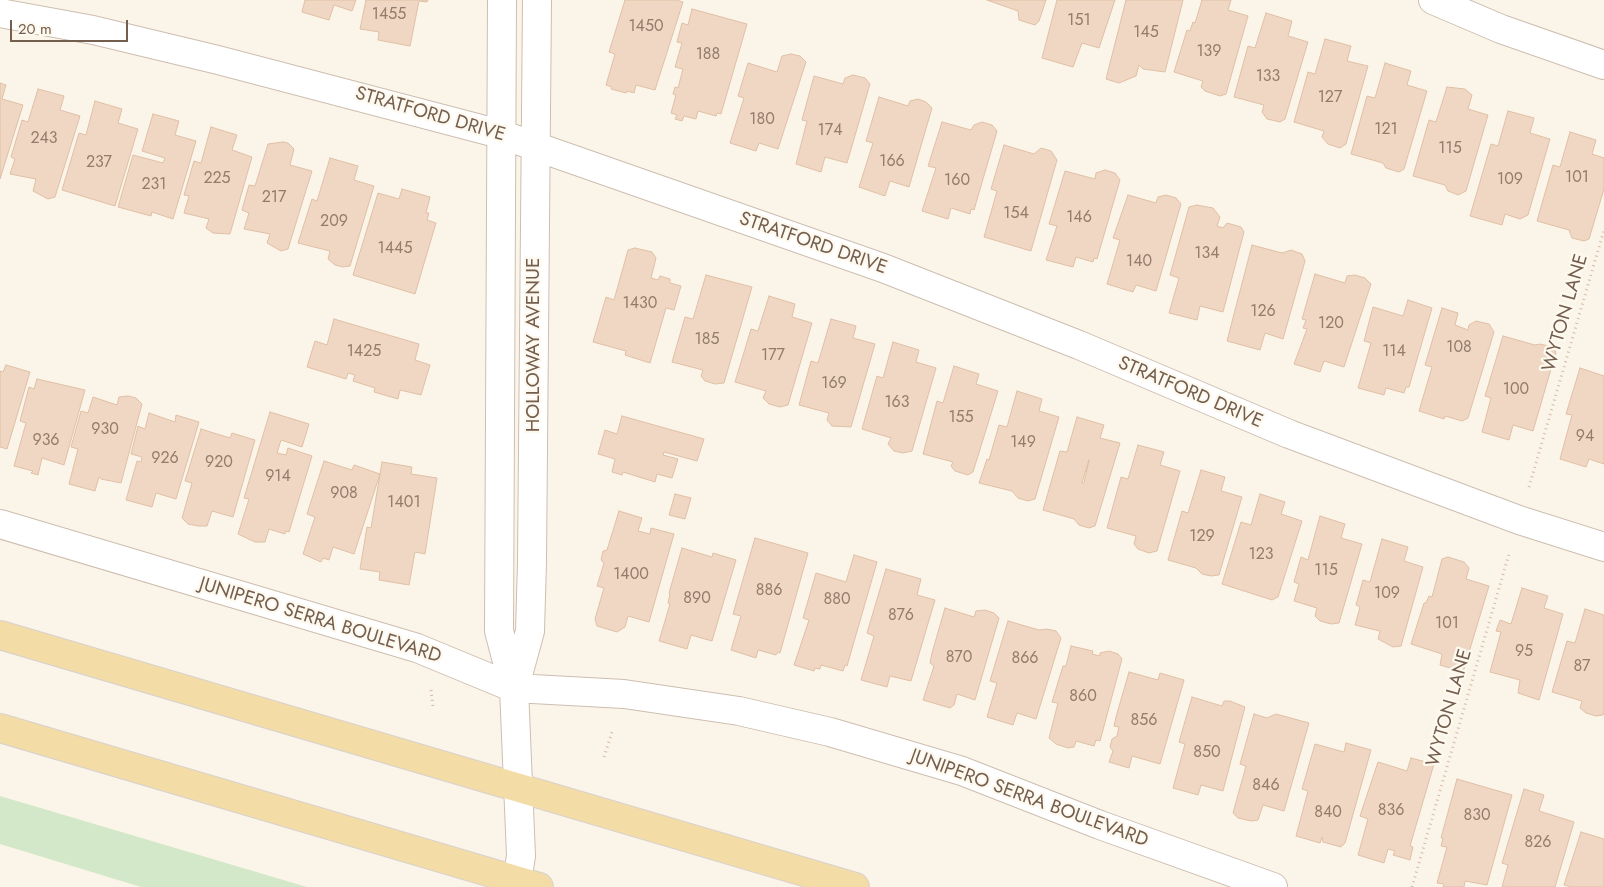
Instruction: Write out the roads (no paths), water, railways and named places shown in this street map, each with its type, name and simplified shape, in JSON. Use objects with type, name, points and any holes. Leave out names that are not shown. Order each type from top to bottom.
[{"type":"main road","points":[[0,635],[855,887]]},
{"type":"main road","points":[[0,728],[524,885]]},
{"type":"street","name":"HOLLOWAY AVENUE","points":[[502,0],[499,631],[514,688],[520,856],[524,885]]},
{"type":"street","name":"HOLLOWAY AVENUE","points":[[514,688],[530,631],[536,0]]},
{"type":"street","points":[[1433,0],[1501,30],[1604,65]]},
{"type":"street","name":"STRATFORD DRIVE","points":[[0,13],[93,30],[199,55],[500,134],[883,268],[1078,346],[1289,434],[1519,520],[1604,547]]},
{"type":"street","name":"JUNIPERO SERRA BOULEVARD","points":[[0,524],[416,648],[514,688],[624,694],[739,711],[830,732],[962,771],[1100,825],[1273,887]]}]
